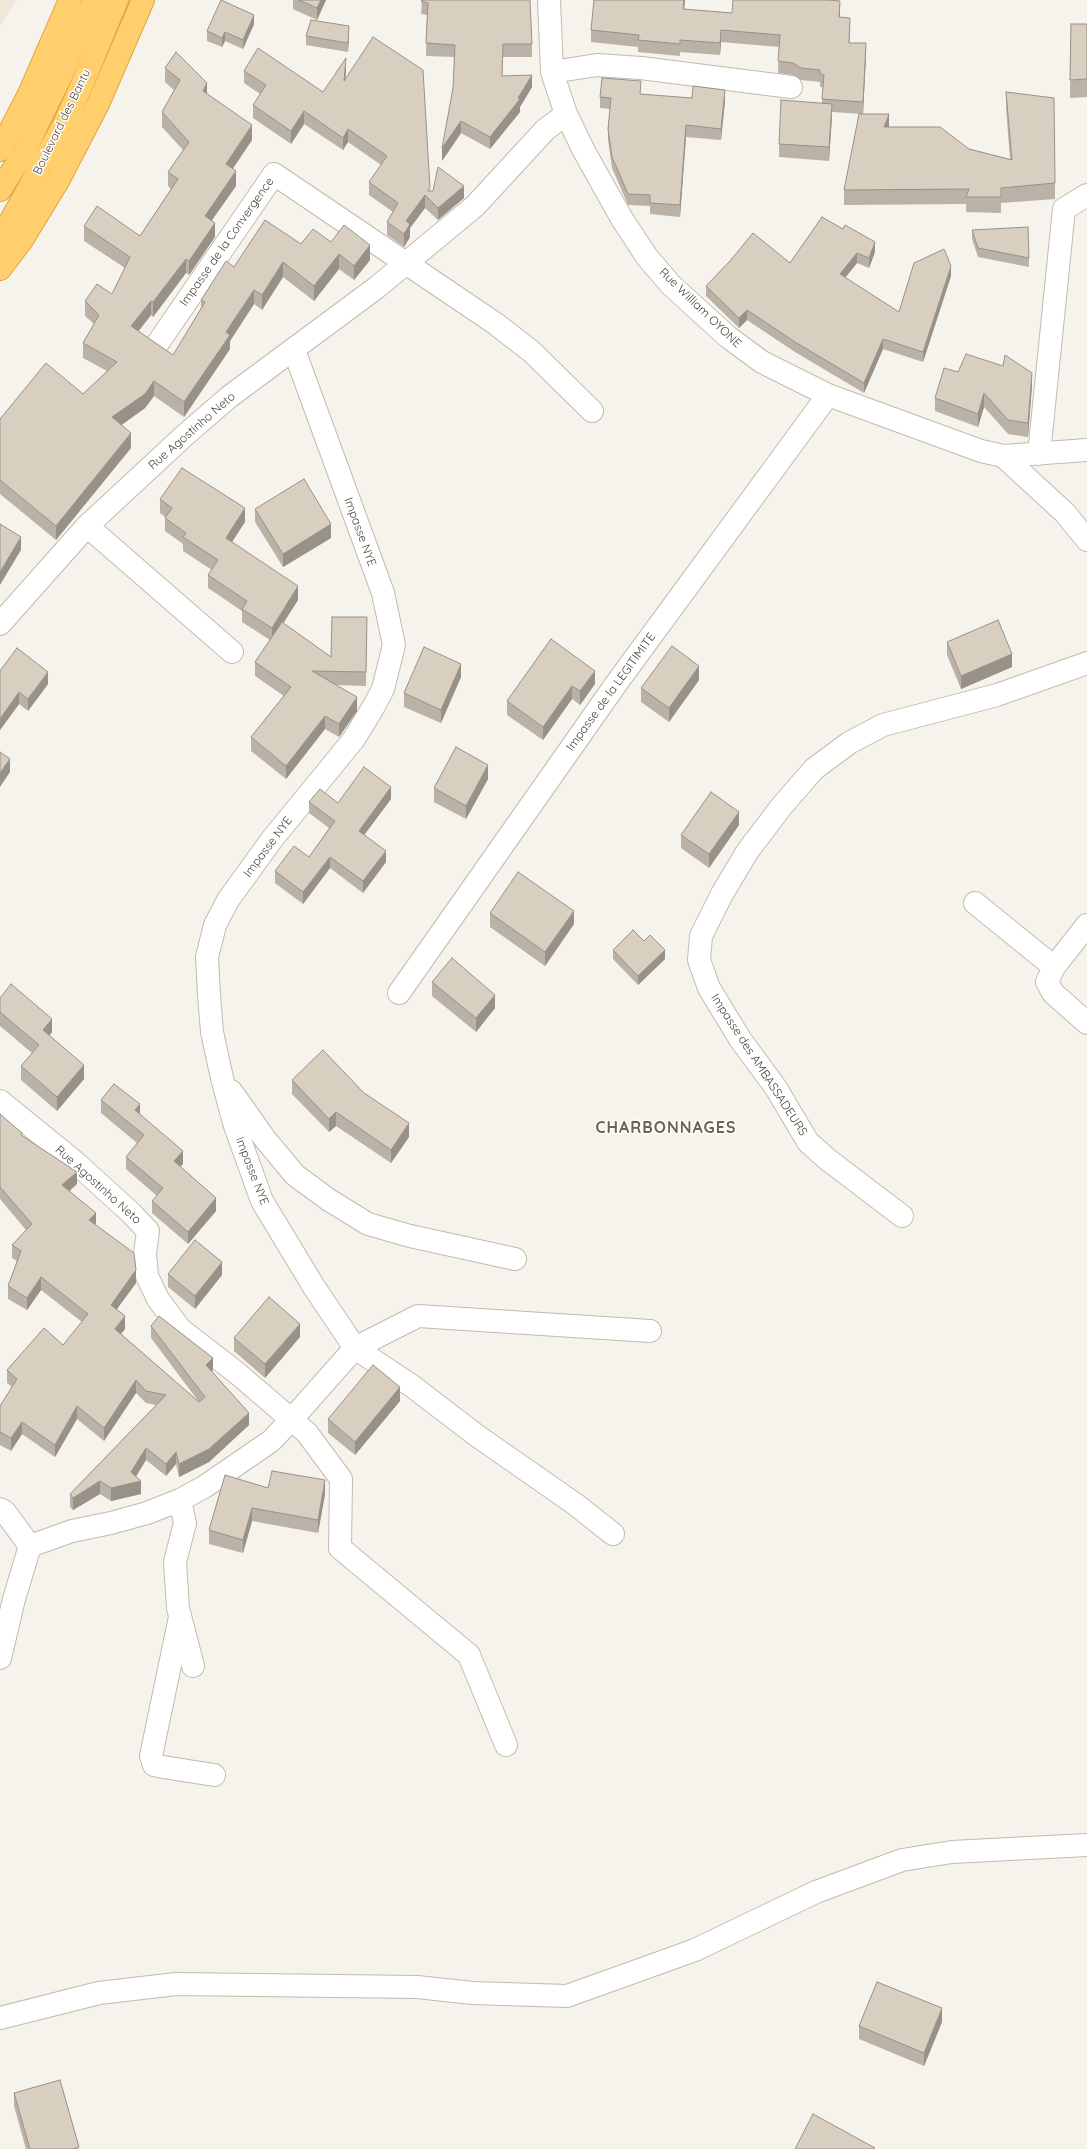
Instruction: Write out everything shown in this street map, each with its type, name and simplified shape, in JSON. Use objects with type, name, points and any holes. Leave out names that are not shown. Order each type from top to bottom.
[{"type":"highway","points":[[0,150],[29,94],[70,0]]},
{"type":"highway","name":"Boulevard des Bantu","points":[[0,190],[23,154],[61,76],[94,0]]},
{"type":"highway","name":"Boulevard des Bantu","points":[[0,240],[63,126],[117,0]]},
{"type":"highway","points":[[0,269],[22,240],[58,181],[98,104],[143,0]]},
{"type":"street","name":"Rue William OYONE","points":[[549,0],[552,72],[566,114],[622,219],[647,257],[671,284],[743,350],[783,373],[828,395],[974,449],[1003,456],[1087,450]]},
{"type":"street","points":[[552,72],[597,65],[640,68],[791,87]]},
{"type":"street","name":"Rue Agostinho Neto","points":[[0,624],[87,526],[224,402],[407,263],[475,206],[545,130],[566,114]]},
{"type":"street","name":"Impasse de la Convergence","points":[[158,343],[274,174],[407,263]]},
{"type":"street","points":[[1039,454],[1064,209],[1087,195]]},
{"type":"street","points":[[407,263],[496,324],[532,352],[592,411]]},
{"type":"street","name":"Impasse NYE","points":[[294,350],[383,593],[394,645],[383,689],[358,733],[273,838],[228,900],[215,925],[207,957],[209,995],[212,1032],[222,1078],[234,1123],[262,1200],[310,1281],[355,1348]]},
{"type":"street","name":"Impasse de la LEGITIMITE","points":[[399,993],[616,684],[828,395]]},
{"type":"street","points":[[1003,456],[1065,513],[1087,540]]},
{"type":"street","points":[[87,526],[232,652]]},
{"type":"street","name":"Impasse des AMBASSADEURS","points":[[902,1216],[827,1159],[808,1142],[776,1088],[740,1039],[709,988],[699,960],[702,936],[722,894],[747,852],[781,806],[814,769],[849,743],[882,725],[997,695],[1087,663]]},
{"type":"street","points":[[975,903],[1054,967]]},
{"type":"street","points":[[1087,925],[1054,967],[1047,982],[1053,993],[1087,1023]]},
{"type":"street","points":[[222,1078],[265,1139],[295,1175],[329,1200],[368,1224],[410,1236],[515,1259]]},
{"type":"street","name":"Rue Agostinho Neto","points":[[0,1101],[75,1162],[148,1231],[145,1254],[147,1276],[158,1299],[180,1329],[292,1419],[306,1433],[341,1479],[340,1548],[469,1655],[506,1745]]},
{"type":"street","points":[[0,1658],[7,1598],[30,1546],[72,1531],[111,1523],[147,1513],[180,1500],[228,1471],[270,1441],[292,1419],[355,1348],[418,1316],[650,1331]]},
{"type":"street","points":[[355,1348],[412,1386],[476,1435],[575,1504],[613,1534]]},
{"type":"street","points":[[180,1500],[185,1523],[175,1562],[178,1608],[193,1666]]},
{"type":"street","points":[[0,1509],[5,1512],[30,1546]]},
{"type":"street","points":[[180,1618],[151,1756],[154,1765],[214,1775]]},
{"type":"street","points":[[0,2018],[99,1993],[176,1984],[417,1987],[472,1993],[567,1996],[694,1950],[816,1892],[902,1860],[952,1852],[1087,1845]]},
{"type":"shaded area","points":[[0,0],[17,0],[0,26]]},
{"type":"building","points":[[221,0],[254,15],[243,40],[225,32],[222,38],[207,31]]},
{"type":"building","points":[[299,0],[321,0],[317,8]]},
{"type":"building","points":[[530,0],[532,44],[503,44],[502,76],[532,75],[518,98],[520,99],[490,137],[461,121],[442,148],[453,88],[455,45],[426,43],[428,3],[421,1]]},
{"type":"building","points":[[594,0],[684,0],[683,9],[732,13],[733,0],[840,1],[839,17],[850,18],[849,43],[866,43],[863,102],[822,99],[824,75],[820,74],[820,70],[801,68],[793,63],[778,61],[780,35],[721,30],[720,43],[680,40],[680,44],[638,40],[639,35],[591,30]]},
{"type":"building","points":[[311,20],[349,26],[348,43],[306,36]]},
{"type":"building","points":[[1071,24],[1087,24],[1087,79],[1070,80]]},
{"type":"building","points":[[373,37],[423,70],[430,188],[428,191],[433,191],[438,167],[464,186],[438,208],[425,195],[406,221],[410,224],[404,234],[387,222],[398,203],[369,182],[387,156],[348,129],[343,138],[304,111],[291,131],[253,105],[266,85],[244,71],[258,48],[323,92],[346,58],[344,81]]},
{"type":"building","points":[[176,52],[207,83],[203,91],[252,125],[226,164],[236,171],[205,216],[215,223],[189,261],[186,259],[153,302],[151,301],[131,326],[173,355],[205,302],[201,300],[226,261],[234,267],[265,220],[301,244],[313,229],[331,242],[344,225],[370,245],[354,266],[339,254],[314,286],[283,262],[262,295],[254,290],[226,332],[230,335],[184,402],[154,381],[145,394],[112,417],[131,433],[56,526],[0,480],[0,419],[46,363],[83,394],[117,362],[83,343],[99,315],[85,301],[97,284],[112,294],[130,257],[84,226],[97,206],[140,236],[178,179],[168,172],[189,142],[162,112],[180,80],[165,68]]},
{"type":"building","points":[[602,78],[641,81],[640,94],[692,98],[693,86],[725,90],[721,129],[686,125],[680,205],[650,203],[650,195],[628,194],[612,157],[608,129],[611,98],[600,97]]},
{"type":"building","points":[[1006,92],[1054,98],[1055,183],[1001,188],[1001,197],[966,197],[969,189],[844,190],[859,114],[889,114],[884,127],[940,127],[969,149],[1012,160]]},
{"type":"building","points":[[781,100],[832,104],[829,147],[779,144]]},
{"type":"building","points":[[822,217],[843,229],[845,225],[875,242],[869,258],[857,253],[840,274],[899,312],[914,263],[944,249],[951,266],[923,352],[883,339],[864,383],[795,342],[747,310],[739,318],[706,286],[730,261],[753,233],[790,263]]},
{"type":"building","points":[[1028,227],[1029,258],[978,248],[972,230]]},
{"type":"building","points":[[966,354],[1003,366],[1005,355],[1032,373],[1028,423],[1008,420],[984,393],[978,414],[935,398],[944,368],[958,372]]},
{"type":"building","points":[[182,468],[245,508],[226,538],[298,586],[272,628],[242,609],[247,601],[208,575],[218,560],[183,537],[186,533],[165,518],[172,508],[160,499]]},
{"type":"building","points":[[304,479],[331,524],[283,554],[255,509]]},
{"type":"building","points":[[0,524],[21,537],[0,572]]},
{"type":"building","points":[[332,617],[367,617],[366,672],[312,671],[357,697],[339,724],[325,716],[286,766],[251,737],[291,687],[255,662],[282,622],[331,657]]},
{"type":"building","points":[[998,620],[1012,654],[961,676],[947,642]]},
{"type":"building","points":[[551,639],[595,671],[580,691],[572,686],[543,727],[507,701]]},
{"type":"building","points":[[672,646],[699,666],[669,708],[641,688]]},
{"type":"building","points":[[424,647],[461,664],[441,710],[404,693]]},
{"type":"building","points":[[17,648],[48,672],[28,699],[19,692],[0,719],[0,671]]},
{"type":"building","points":[[456,747],[488,765],[466,806],[434,788]]},
{"type":"building","points":[[0,752],[10,759],[0,773]]},
{"type":"building","points":[[364,767],[391,787],[359,831],[386,851],[363,881],[330,857],[303,892],[275,871],[294,846],[309,857],[335,821],[309,802],[320,789],[338,803]]},
{"type":"building","points":[[711,792],[739,812],[709,854],[681,835]]},
{"type":"building","points":[[518,872],[574,911],[545,952],[490,913]]},
{"type":"building","points":[[633,930],[644,941],[650,935],[665,950],[638,976],[613,950]]},
{"type":"building","points":[[452,958],[495,995],[476,1018],[432,982]]},
{"type":"building","points":[[11,984],[52,1019],[43,1030],[84,1065],[57,1097],[21,1066],[39,1045],[0,1012],[0,998]]},
{"type":"building","points":[[323,1050],[364,1093],[409,1123],[391,1150],[336,1112],[329,1119],[292,1080]]},
{"type":"building","points":[[114,1084],[140,1104],[135,1110],[183,1151],[174,1161],[216,1198],[188,1232],[152,1201],[163,1188],[126,1157],[144,1135],[101,1100]]},
{"type":"building","points":[[0,1114],[22,1133],[21,1135],[77,1172],[62,1185],[96,1213],[89,1220],[134,1253],[136,1270],[111,1305],[125,1316],[115,1329],[199,1402],[205,1397],[151,1326],[159,1316],[213,1358],[206,1365],[249,1413],[209,1449],[179,1464],[176,1452],[166,1464],[146,1448],[131,1472],[141,1481],[111,1488],[100,1481],[73,1498],[70,1494],[166,1395],[146,1391],[136,1380],[104,1428],[77,1406],[55,1445],[22,1422],[11,1438],[0,1432],[0,1406],[17,1379],[7,1370],[44,1328],[63,1345],[88,1314],[41,1277],[27,1298],[8,1286],[21,1251],[12,1245],[32,1224],[0,1187]]},
{"type":"building","points":[[195,1240],[222,1262],[195,1296],[168,1274]]},
{"type":"building","points":[[269,1297],[300,1324],[265,1364],[234,1338]]},
{"type":"building","points":[[373,1365],[400,1387],[355,1442],[328,1419]]},
{"type":"building","points":[[272,1471],[325,1480],[318,1520],[252,1508],[243,1540],[209,1530],[225,1475],[268,1488]]},
{"type":"building","points":[[877,1982],[942,2008],[924,2053],[859,2026]]},
{"type":"building","points":[[60,2080],[79,2147],[73,2149],[30,2149],[14,2093]]},
{"type":"building","points":[[813,2114],[875,2148],[795,2149]]},
{"type":"district","name":"CHARBONNAGES","points":[[666,1128]]}]
